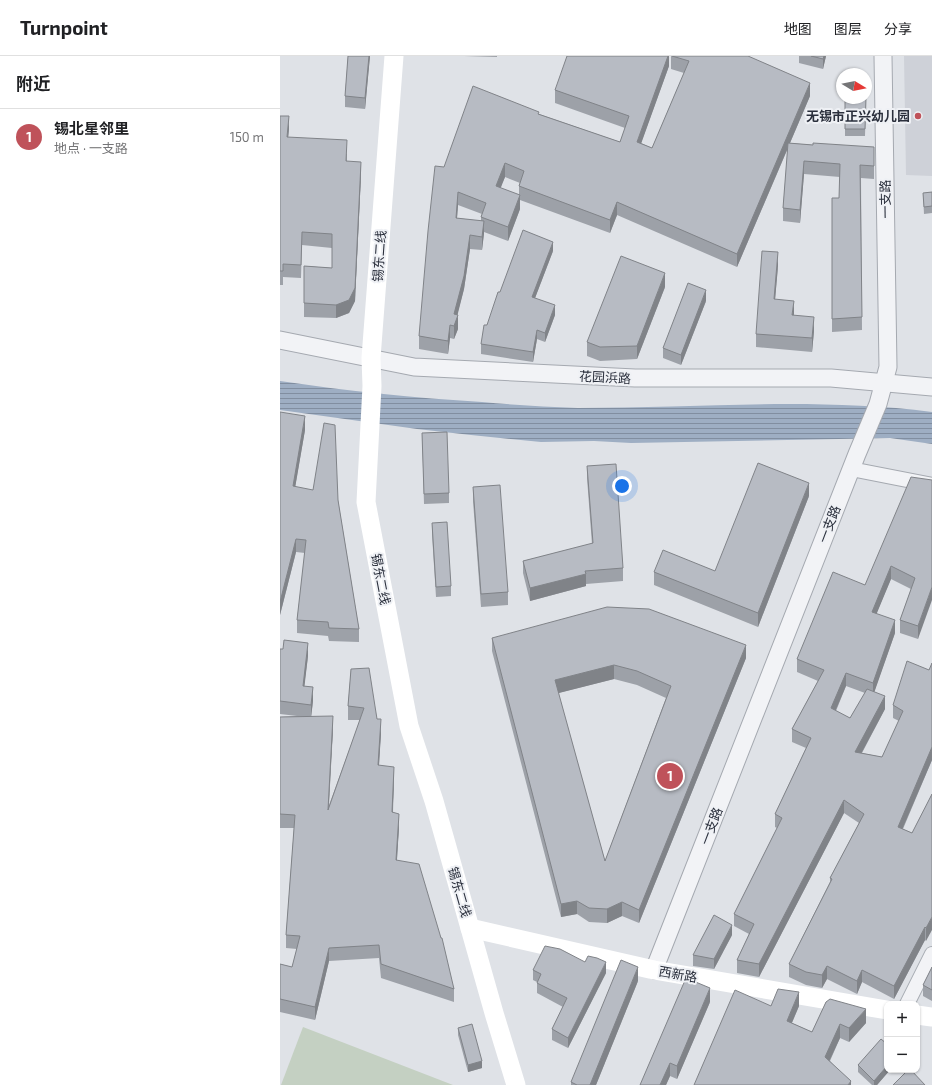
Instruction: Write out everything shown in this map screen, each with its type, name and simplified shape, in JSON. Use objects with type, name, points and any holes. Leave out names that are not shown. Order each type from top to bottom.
[{"type":"main road","name":"锡东二线","points":[[394,56],[371,358],[372,386],[366,502],[409,726],[434,801],[516,1085]]},
{"type":"main road","name":"西新路","points":[[470,928],[654,970],[884,1009]]},
{"type":"main road","points":[[920,1015],[932,1017]]},
{"type":"street","name":"一支路","points":[[654,970],[878,404],[888,367],[883,56]]},
{"type":"street","name":"花园浜路","points":[[280,340],[414,367],[635,378],[831,378],[932,387]]},
{"type":"street","points":[[854,462],[932,485]]},
{"type":"street","points":[[908,1001],[932,954]]},
{"type":"shaded area","name":"无锡市正兴幼儿园","points":[[904,56],[932,56],[932,176],[906,175]]},
{"type":"green space","points":[[303,1027],[453,1085],[281,1085]]},
{"type":"water","points":[[280,381],[406,396],[554,407],[622,408],[799,404],[844,405],[932,412],[932,444],[890,438],[631,443],[594,441],[541,442],[417,429],[280,410]]},
{"type":"building","points":[[348,56],[369,56],[365,98],[345,96]]},
{"type":"building","points":[[567,56],[668,56],[637,142],[652,148],[689,61],[672,56],[748,56],[810,83],[737,254],[617,202],[610,220],[519,186],[524,171],[505,163],[496,186],[520,195],[508,227],[481,217],[486,203],[458,192],[456,218],[484,221],[482,237],[470,235],[464,276],[454,314],[458,315],[454,326],[450,325],[448,341],[419,336],[435,166],[444,167],[473,86],[539,112],[538,114],[620,142],[629,116],[555,90]]},
{"type":"building","points":[[811,56],[824,56],[823,59]]},
{"type":"building","points":[[845,104],[866,104],[865,129],[845,129]]},
{"type":"building","points":[[280,116],[289,116],[287,137],[347,140],[346,161],[361,162],[355,288],[349,300],[336,305],[304,303],[304,266],[332,268],[332,234],[302,232],[301,265],[283,264],[283,271],[280,271]]},
{"type":"building","points":[[788,143],[874,147],[874,166],[860,165],[862,317],[832,319],[832,198],[839,198],[840,164],[804,161],[800,210],[783,208]]},
{"type":"building","points":[[932,192],[932,206],[924,207],[923,193]]},
{"type":"building","points":[[523,230],[553,242],[532,297],[555,305],[545,333],[537,330],[533,352],[481,344],[484,325],[487,325],[498,292],[500,292]]},
{"type":"building","points":[[762,251],[778,252],[774,299],[794,301],[792,315],[814,317],[812,338],[756,334]]},
{"type":"building","points":[[621,256],[665,273],[637,346],[600,347],[587,342]]},
{"type":"building","points":[[688,283],[706,290],[681,355],[663,348]]},
{"type":"building","points":[[280,412],[305,416],[293,486],[313,490],[324,423],[335,425],[338,500],[359,629],[329,628],[328,622],[297,620],[306,540],[296,539],[280,602]]},
{"type":"building","points":[[447,432],[449,493],[424,494],[422,433]]},
{"type":"building","points":[[758,463],[809,483],[758,613],[654,572],[663,550],[715,571]]},
{"type":"building","points":[[616,464],[623,568],[585,571],[586,574],[530,588],[523,561],[593,543],[587,466]]},
{"type":"building","points":[[911,477],[932,480],[932,587],[918,626],[900,620],[915,578],[891,566],[872,612],[895,620],[873,683],[846,673],[831,708],[850,718],[867,689],[885,696],[855,752],[882,757],[903,711],[893,705],[907,661],[929,670],[932,663],[932,747],[898,827],[912,833],[932,794],[932,917],[926,928],[925,927],[894,986],[862,970],[857,981],[827,966],[822,975],[806,972],[789,964],[832,879],[830,878],[864,814],[844,800],[759,964],[737,960],[754,924],[734,914],[782,818],[775,814],[811,738],[792,729],[824,670],[797,659],[833,572],[865,585]]},
{"type":"building","points":[[500,485],[508,592],[481,594],[473,487]]},
{"type":"building","points":[[447,522],[451,586],[436,587],[432,523]]},
{"type":"building","points":[[607,607],[649,609],[746,645],[639,910],[622,902],[607,909],[589,908],[577,901],[561,904],[492,638]],"holes":[[[614,665],[637,671],[671,686],[605,861],[555,680]]]},
{"type":"building","points":[[284,640],[308,643],[303,686],[313,687],[311,705],[280,701],[280,649],[283,649]]},
{"type":"building","points":[[369,668],[377,719],[381,719],[378,765],[394,767],[392,812],[399,814],[396,860],[419,864],[442,938],[454,989],[381,964],[379,945],[329,948],[315,1007],[280,999],[280,964],[292,967],[300,936],[286,935],[295,815],[280,814],[280,717],[333,716],[328,810],[364,708],[348,706],[351,669]]},
{"type":"building","points":[[714,915],[732,925],[714,959],[693,955]]},
{"type":"building","points":[[545,946],[560,949],[585,962],[588,956],[606,962],[568,1038],[552,1029],[567,998],[537,983],[541,974],[533,970]]},
{"type":"building","points":[[621,960],[638,967],[590,1085],[577,1085],[571,1082]]},
{"type":"building","points":[[932,967],[932,990],[923,985]]},
{"type":"building","points":[[686,978],[710,988],[677,1066],[670,1063],[660,1085],[640,1085]]},
{"type":"building","points":[[778,989],[799,992],[787,1021],[812,1032],[826,1002],[830,999],[866,1009],[849,1028],[840,1024],[825,1057],[851,1081],[848,1085],[694,1085],[735,990],[771,1006]]},
{"type":"building","points":[[472,1024],[482,1061],[468,1065],[458,1028]]},
{"type":"building","points":[[881,1039],[884,1042],[884,1069],[874,1081],[858,1065]]},
{"type":"building","points":[[905,1073],[914,1073],[925,1085],[893,1085]]},
{"type":"place","name":"无锡市正兴幼儿园","points":[[918,116]]},
{"type":"place","name":"锡北星邻里","points":[[670,776]]}]
